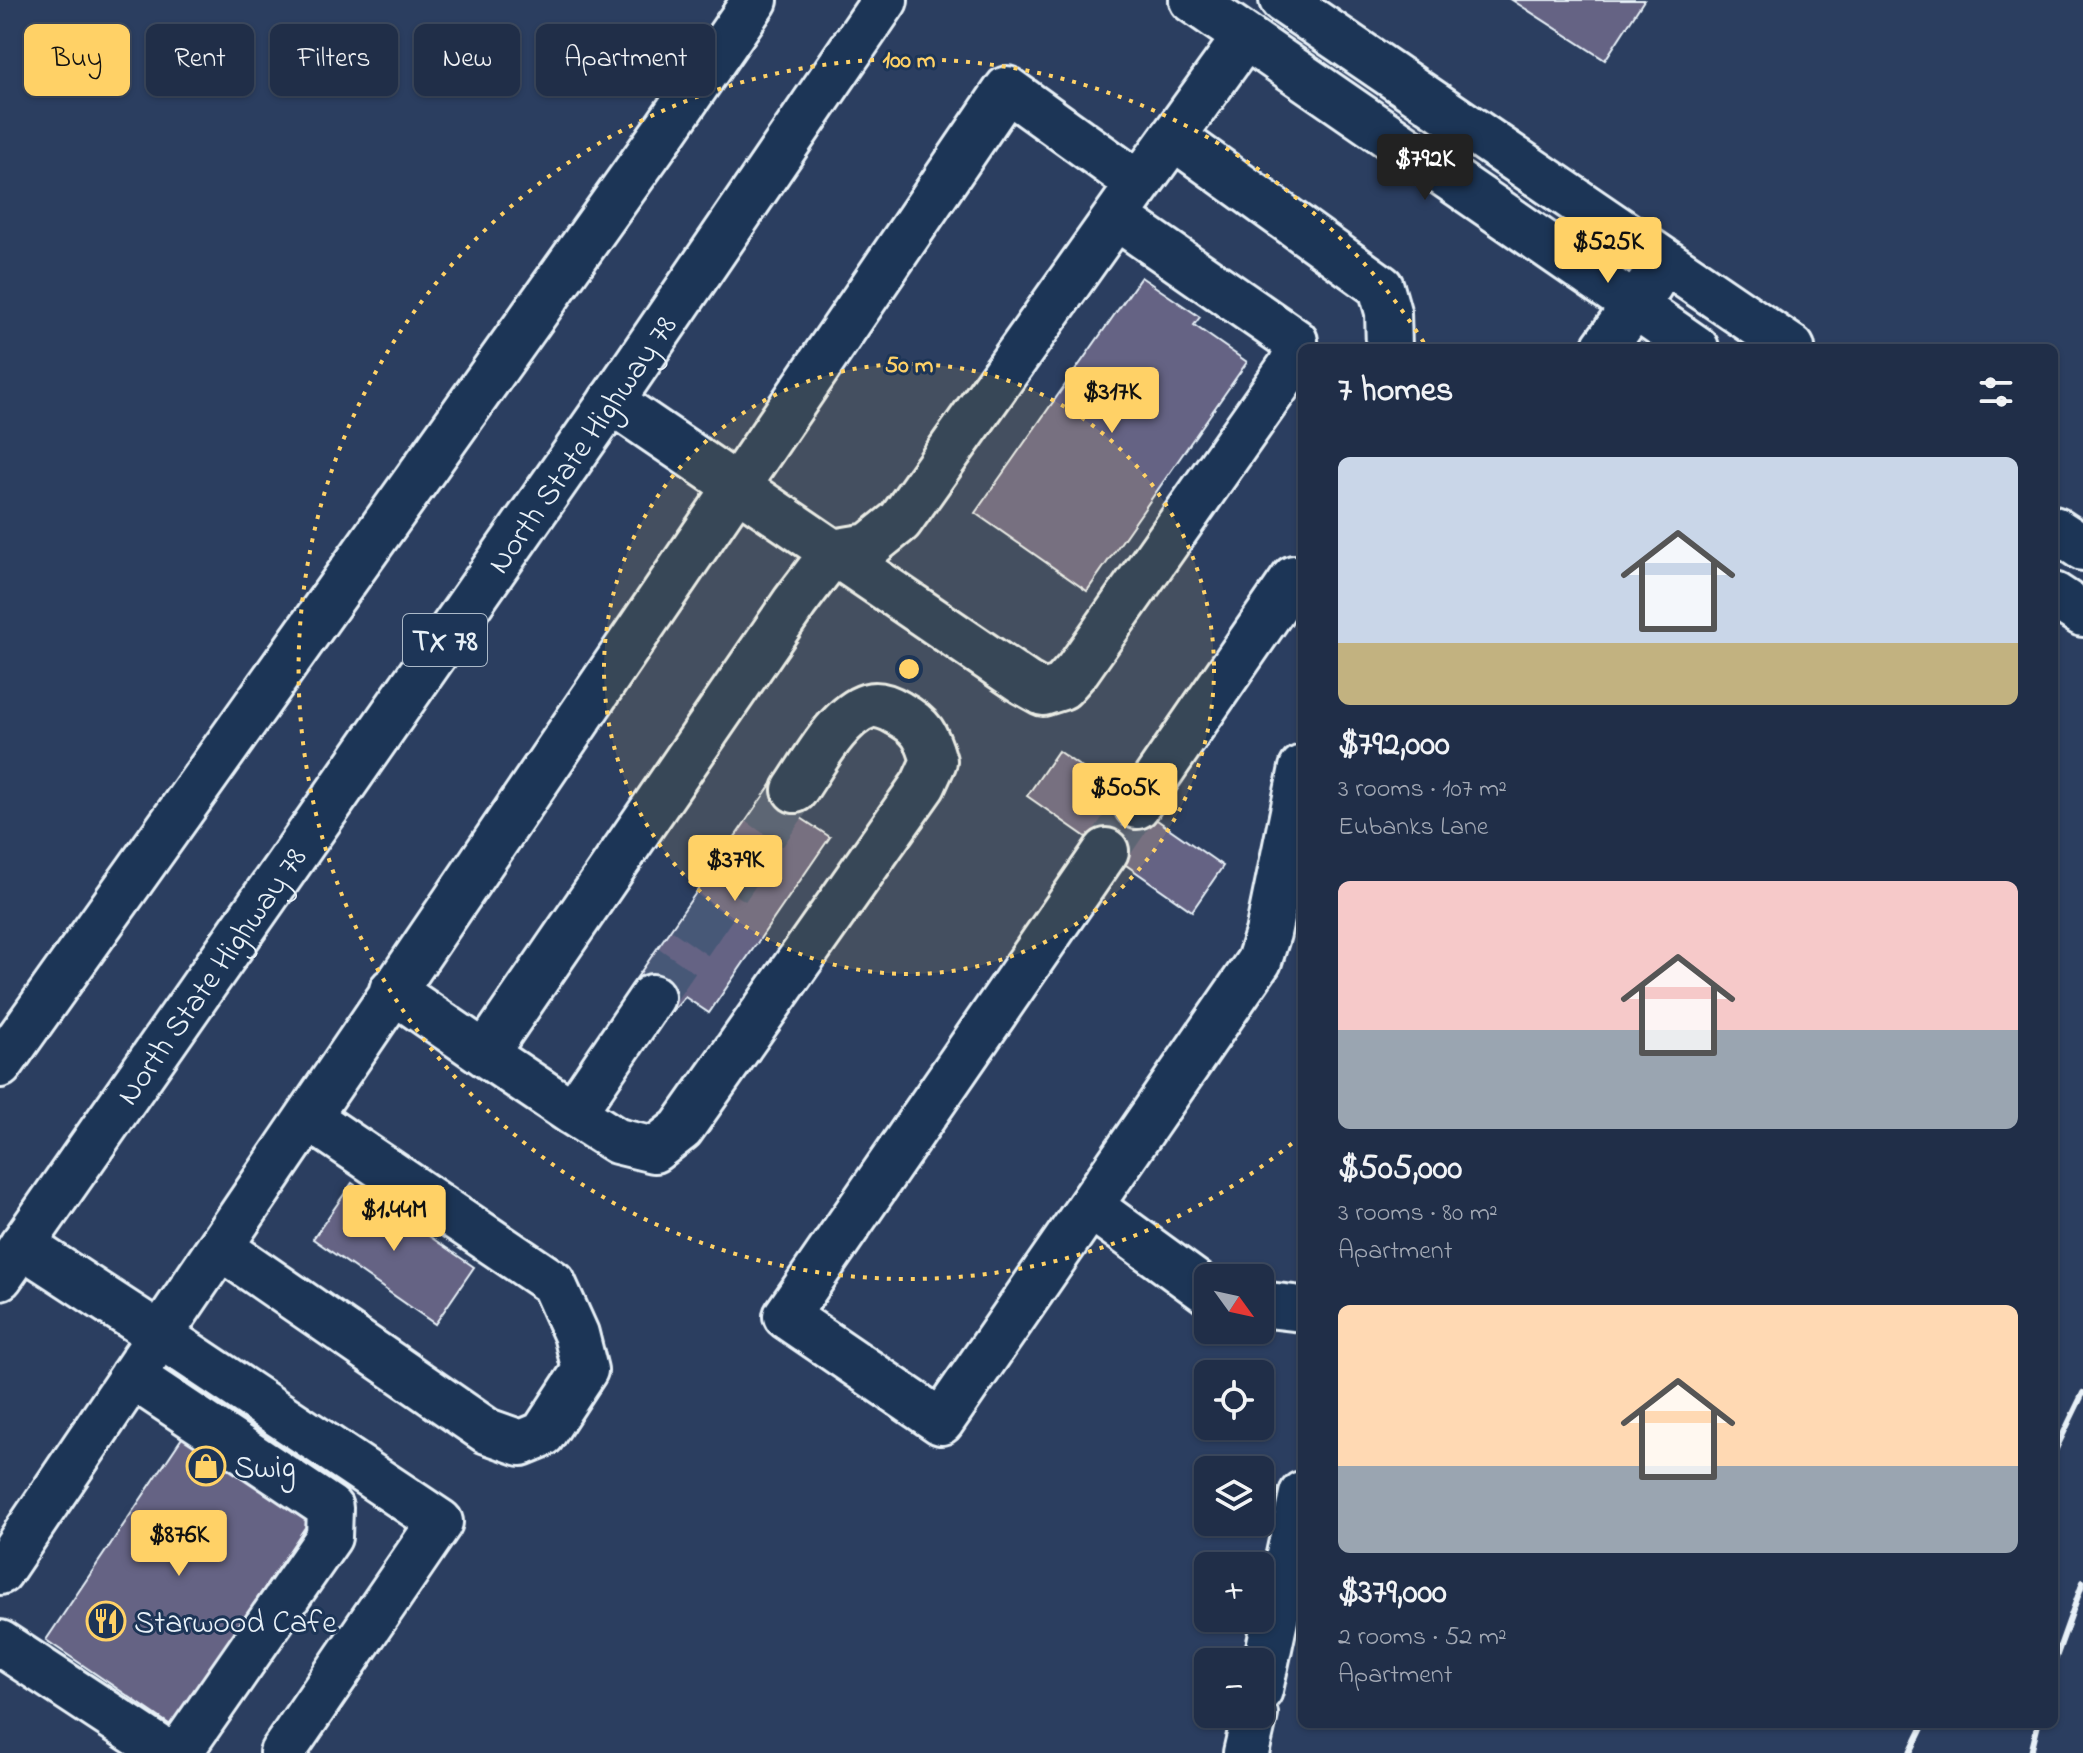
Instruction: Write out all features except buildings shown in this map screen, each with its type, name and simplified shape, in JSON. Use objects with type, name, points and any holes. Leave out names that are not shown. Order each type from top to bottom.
[{"type":"main road","points":[[0,1065],[755,0]]},
{"type":"main road","name":"North State Highway 78","points":[[7,1251],[611,401],[885,0]]},
{"type":"main road","points":[[1192,0],[1239,21],[1690,344]]},
{"type":"main road","points":[[1282,0],[1786,344]]},
{"type":"main road","points":[[485,1054],[795,602],[833,552],[869,546],[900,521],[1173,137],[1239,21]]},
{"type":"main road","points":[[0,1572],[392,990],[737,486],[1007,89],[1128,201],[1295,341],[1296,354],[1290,367],[1078,669],[1062,687],[1043,693],[1025,683],[737,486],[611,401]]},
{"type":"main road","points":[[1173,137],[1381,287],[1388,312],[1389,344]]},
{"type":"main road","points":[[1607,344],[1666,261]]},
{"type":"main road","points":[[2058,532],[2083,548]]},
{"type":"main road","points":[[1137,806],[1294,578],[1298,578]]},
{"type":"main road","points":[[2058,598],[2083,614]]},
{"type":"main road","points":[[392,990],[617,1141],[654,1150],[681,1129],[923,785],[934,761],[926,734],[908,718],[888,707],[869,706],[841,724],[795,790]]},
{"type":"main road","points":[[1106,851],[786,1316],[941,1422],[1259,961],[1268,933],[1298,787]]},
{"type":"main road","points":[[573,1113],[652,997]]},
{"type":"main road","points":[[220,1247],[487,1431],[521,1443],[543,1434],[585,1370],[576,1334],[553,1283],[308,1117]]},
{"type":"main road","points":[[1090,1206],[1194,1282]]},
{"type":"main road","points":[[7,1251],[160,1335],[440,1522],[282,1753]]},
{"type":"main road","points":[[1274,1306],[1298,1309]]},
{"type":"main road","points":[[132,1376],[330,1508],[329,1537],[179,1753]]},
{"type":"main road","points":[[1269,1648],[1298,1513]]},
{"type":"main road","points":[[0,1643],[167,1753]]},
{"type":"main road","points":[[1246,1753],[1252,1728]]},
{"type":"tunnel","points":[[652,997],[795,790]]},
{"type":"tunnel","points":[[1106,851],[1137,806]]},
{"type":"railway","points":[[2058,1445],[2083,1393]]},
{"type":"railway","points":[[2058,1652],[2083,1582]]},
{"type":"railway","points":[[1910,1753],[1922,1728]]},
{"type":"railway","points":[[2031,1753],[2037,1728]]},
{"type":"place","name":"Swig","points":[[206,1466]]},
{"type":"place","name":"Starwood Cafe","points":[[106,1621]]}]
